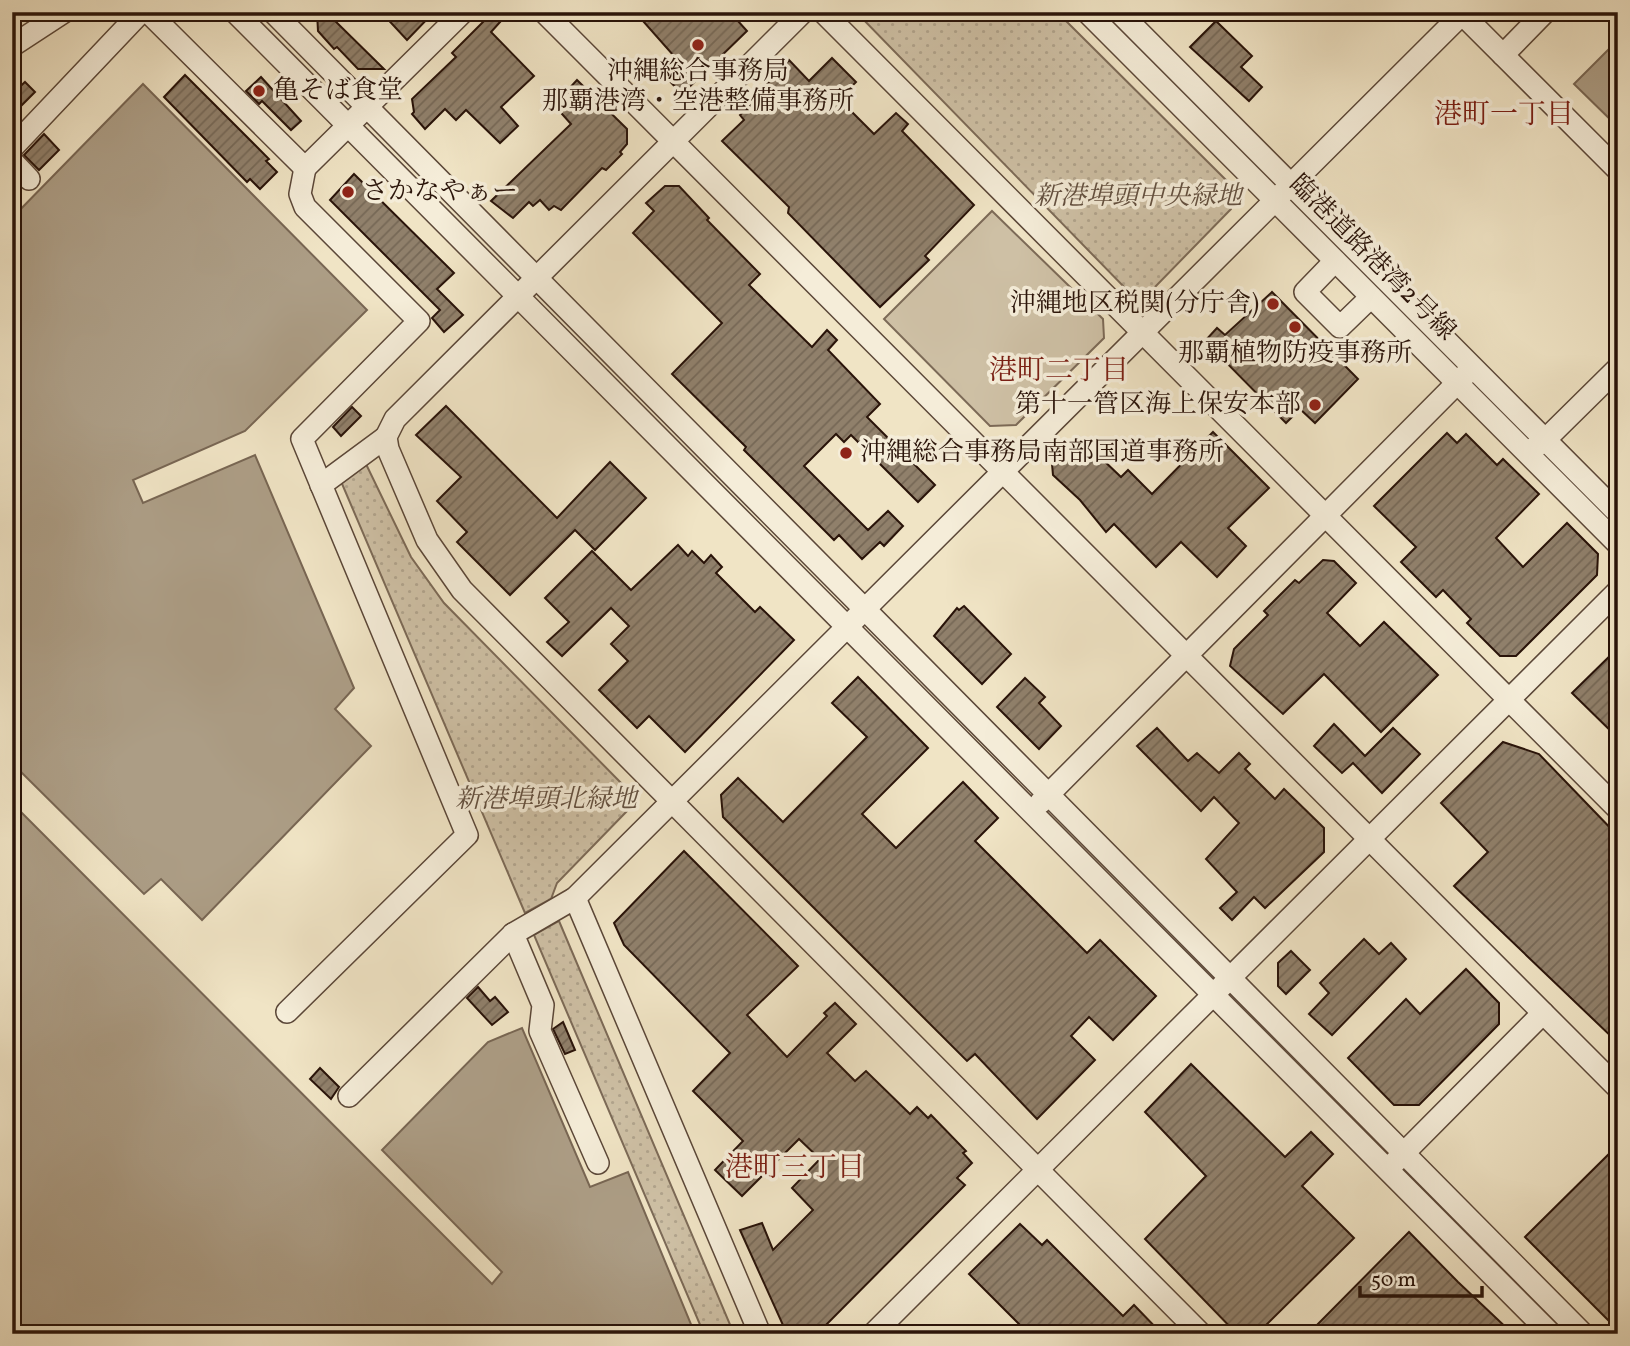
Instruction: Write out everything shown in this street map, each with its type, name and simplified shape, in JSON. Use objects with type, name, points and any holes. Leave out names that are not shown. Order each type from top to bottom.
[{"type":"street","points":[[12,46],[64,12]]},
{"type":"street","points":[[12,148],[141,12]]},
{"type":"street","points":[[148,12],[305,168]]},
{"type":"street","points":[[235,12],[1551,1334]]},
{"type":"street","points":[[287,1012],[467,835],[302,439],[419,321],[305,207],[300,194],[305,168],[463,12]]},
{"type":"street","points":[[544,12],[1618,1088]]},
{"type":"street","points":[[321,485],[386,437],[395,419],[803,12]]},
{"type":"street","points":[[823,12],[1618,810]]},
{"type":"street","name":"臨港道路港湾2号線","points":[[1087,12],[1618,544]]},
{"type":"street","name":"臨港道路港湾2号線","points":[[1119,12],[1618,513]]},
{"type":"street","points":[[1503,55],[1545,12]]},
{"type":"street","points":[[349,1096],[513,934],[575,898],[1143,335],[1461,13],[1618,170]]},
{"type":"street","points":[[280,15],[367,107],[1583,1334]]},
{"type":"street","points":[[12,161],[29,179]]},
{"type":"street","points":[[1335,261],[1305,292],[1340,327],[1371,297]]},
{"type":"street","points":[[1031,813],[1472,367]]},
{"type":"street","points":[[1526,453],[1545,440],[1618,368]]},
{"type":"street","points":[[386,437],[388,449],[413,513],[432,548],[462,590],[1201,1334]]},
{"type":"street","points":[[873,1334],[1618,590]]},
{"type":"street","points":[[575,898],[760,1334]]},
{"type":"street","points":[[513,934],[543,1005],[540,1031],[598,1163]]},
{"type":"street","points":[[1387,1170],[1543,1013]]},
{"type":"green space","name":"新港埠頭中央緑地","points":[[856,12],[1057,12],[1231,185],[1231,209],[1154,288],[1127,290]]},
{"type":"green space","points":[[992,211],[1103,319],[1104,338],[1016,425],[990,426],[884,319]]},
{"type":"green space","name":"新港埠頭北緑地","points":[[365,462],[411,557],[444,603],[626,788],[627,811],[557,883],[551,899],[525,913],[340,479]]},
{"type":"green space","points":[[559,921],[734,1334],[704,1334],[534,935]]},
{"type":"shaded area","points":[[1618,40],[1618,127],[1574,84]]},
{"type":"shaded area","points":[[143,84],[367,310],[245,431],[133,480],[143,503],[255,455],[354,688],[335,709],[371,746],[202,920],[161,879],[144,894],[12,763],[12,218]]},
{"type":"shaded area","points":[[12,803],[492,1284],[502,1272],[382,1150],[488,1042],[522,1028],[590,1187],[628,1172],[695,1334],[12,1334]]},
{"type":"building","points":[[317,12],[326,12],[384,69],[358,69],[337,47],[334,49],[318,31]]},
{"type":"building","points":[[381,12],[434,12],[407,40]]},
{"type":"building","points":[[493,12],[509,12],[491,32],[534,76],[501,107],[518,126],[500,143],[466,110],[456,120],[445,109],[425,129],[412,114],[412,99],[456,57],[452,53]]},
{"type":"building","name":"沖縄総合事務局 那覇港湾・空港整備事務所","points":[[635,12],[744,12],[737,20],[747,31],[682,94],[660,71],[674,56]]},
{"type":"building","points":[[1216,21],[1252,56],[1241,67],[1262,87],[1249,101],[1190,47]]},
{"type":"building","points":[[832,58],[856,82],[839,99],[874,134],[896,113],[908,124],[902,131],[974,205],[925,256],[929,260],[880,307],[788,213],[789,207],[722,141],[744,120],[740,115],[789,60],[809,81]]},
{"type":"building","points":[[185,75],[269,159],[266,161],[277,172],[260,189],[250,179],[247,182],[164,97]]},
{"type":"building","points":[[261,77],[301,121],[291,130],[262,101],[259,104],[246,91]]},
{"type":"building","points":[[577,80],[627,129],[627,144],[620,152],[622,154],[606,170],[602,168],[561,210],[554,206],[549,210],[540,200],[533,206],[529,202],[513,218],[491,201],[571,124],[554,105]]},
{"type":"building","points":[[25,82],[35,92],[12,115],[12,94]]},
{"type":"building","points":[[44,134],[59,150],[39,170],[24,155]]},
{"type":"building","points":[[354,174],[454,273],[437,289],[463,315],[444,332],[432,318],[440,310],[330,200]]},
{"type":"building","points":[[665,186],[679,186],[709,218],[707,220],[760,274],[749,285],[812,347],[827,330],[837,340],[828,350],[880,404],[867,417],[935,485],[918,502],[851,435],[844,442],[836,434],[804,466],[868,530],[888,511],[903,526],[884,546],[880,542],[862,559],[839,535],[834,540],[672,374],[722,323],[633,233],[654,211],[646,203]]},
{"type":"building","points":[[1272,292],[1358,379],[1315,423],[1300,409],[1286,423],[1205,341],[1217,328],[1225,335]]},
{"type":"building","points":[[446,406],[557,518],[610,462],[646,498],[595,550],[575,530],[510,595],[457,542],[467,532],[437,501],[461,477],[416,435]]},
{"type":"building","points":[[352,407],[361,416],[341,436],[333,427]]},
{"type":"building","points":[[1213,432],[1269,488],[1228,528],[1246,546],[1217,577],[1181,542],[1156,567],[1114,524],[1106,532],[1080,500],[1053,475],[1052,464],[1079,437],[1121,477],[1128,470],[1152,494]]},
{"type":"building","points":[[1447,433],[1457,443],[1466,434],[1497,465],[1503,459],[1539,494],[1496,538],[1523,567],[1567,523],[1598,554],[1597,575],[1516,656],[1500,656],[1467,623],[1471,619],[1443,590],[1436,597],[1401,562],[1416,547],[1374,506]]},
{"type":"building","points":[[678,545],[688,556],[692,551],[704,563],[711,555],[722,567],[716,573],[755,612],[760,607],[794,640],[685,752],[649,716],[637,728],[599,690],[628,661],[611,644],[629,626],[611,608],[562,656],[547,642],[569,622],[545,598],[592,551],[631,590]]},
{"type":"building","points":[[1323,560],[1334,561],[1356,583],[1327,613],[1360,646],[1384,622],[1438,675],[1381,732],[1324,674],[1283,714],[1230,666],[1234,649],[1268,615],[1264,611],[1295,580],[1299,583]]},
{"type":"building","points":[[964,606],[1011,654],[982,684],[934,636],[957,608],[959,610]]},
{"type":"building","points":[[1618,648],[1618,738],[1572,693]]},
{"type":"building","points":[[858,677],[928,748],[862,814],[896,848],[963,782],[998,818],[975,841],[1087,953],[1100,940],[1156,996],[1113,1040],[1089,1017],[1071,1036],[1095,1060],[1037,1119],[975,1054],[967,1061],[723,817],[721,795],[738,778],[783,822],[867,737],[832,703]]},
{"type":"building","points":[[1025,678],[1045,697],[1039,703],[1061,726],[1039,749],[997,707]]},
{"type":"building","points":[[1334,724],[1365,756],[1393,728],[1420,754],[1382,793],[1353,763],[1342,773],[1314,746]]},
{"type":"building","points":[[1157,728],[1188,761],[1197,753],[1219,773],[1239,753],[1250,764],[1245,769],[1275,799],[1284,789],[1324,828],[1324,852],[1265,908],[1254,897],[1232,920],[1220,908],[1237,892],[1206,859],[1239,823],[1214,797],[1201,811],[1137,746]]},
{"type":"building","points":[[1503,742],[1539,754],[1618,836],[1618,1043],[1454,886],[1488,852],[1441,803]]},
{"type":"building","points":[[684,851],[798,966],[747,1015],[787,1057],[827,1016],[824,1013],[835,1003],[856,1024],[827,1053],[855,1081],[866,1071],[910,1114],[917,1107],[928,1118],[931,1115],[966,1151],[963,1153],[972,1163],[957,1178],[965,1185],[817,1334],[787,1334],[740,1230],[762,1223],[773,1250],[813,1210],[792,1188],[820,1159],[799,1139],[742,1196],[715,1170],[743,1141],[693,1091],[730,1053],[624,945],[614,923]]},
{"type":"building","points":[[1364,939],[1379,954],[1391,943],[1406,959],[1332,1035],[1309,1014],[1329,993],[1320,983]]},
{"type":"building","points":[[1291,951],[1310,970],[1286,994],[1278,986],[1278,963]]},
{"type":"building","points":[[1466,969],[1499,1003],[1499,1024],[1419,1105],[1394,1105],[1348,1058],[1406,999],[1420,1014]]},
{"type":"building","points":[[478,987],[490,1001],[495,997],[508,1012],[492,1025],[467,998]]},
{"type":"building","points":[[563,1022],[575,1050],[565,1054],[553,1029]]},
{"type":"building","points":[[1191,1064],[1285,1157],[1311,1132],[1333,1154],[1302,1186],[1354,1238],[1257,1334],[1237,1334],[1145,1239],[1206,1176],[1145,1112]]},
{"type":"building","points":[[320,1068],[339,1087],[331,1099],[310,1079]]},
{"type":"building","points":[[1618,1145],[1618,1330],[1525,1237]]},
{"type":"building","points":[[1020,1224],[1042,1245],[1047,1240],[1123,1316],[1134,1305],[1162,1334],[1029,1334],[969,1274]]},
{"type":"building","points":[[1409,1232],[1458,1282],[1513,1334],[1308,1334]]},
{"type":"place","name":"沖縄総合事務局 那覇港湾・空港整備事務所","points":[[698,45]]},
{"type":"place","name":"亀そば食堂","points":[[259,91]]},
{"type":"place","name":"さかなやぁー","points":[[348,192]]},
{"type":"place","name":"沖縄地区税関(分庁舎)","points":[[1273,304]]},
{"type":"place","name":"那覇植物防疫事務所","points":[[1295,327]]},
{"type":"place","name":"第十一管区海上保安本部","points":[[1315,405]]},
{"type":"place","name":"沖縄総合事務局南部国道事務所","points":[[846,453]]},
{"type":"district","name":"港町一丁目","points":[[1504,115]]},
{"type":"district","name":"港町二丁目","points":[[1059,371]]},
{"type":"district","name":"港町三丁目","points":[[795,1168]]}]
